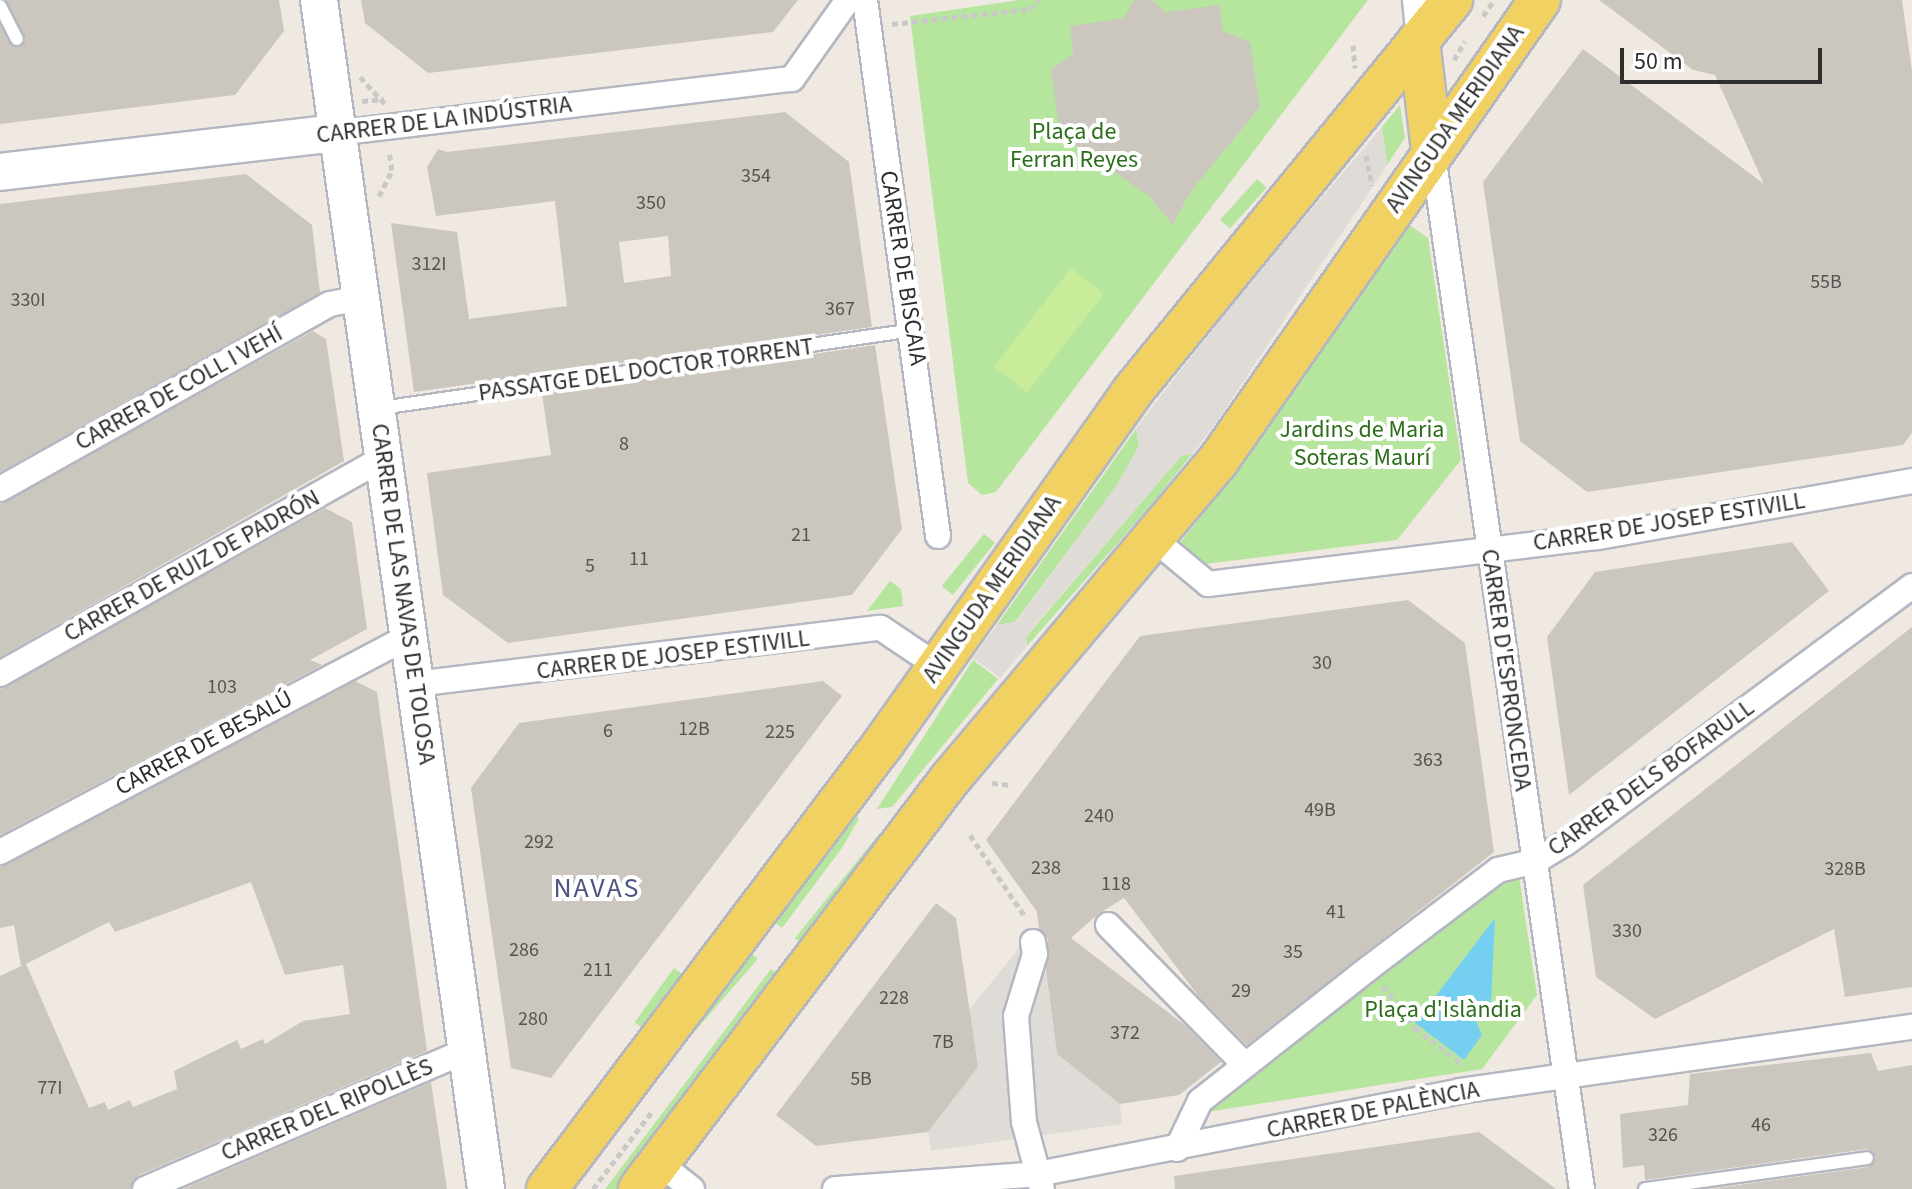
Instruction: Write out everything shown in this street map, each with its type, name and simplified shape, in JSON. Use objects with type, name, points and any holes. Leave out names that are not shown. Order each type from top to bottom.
[{"type":"main road","name":"CARRER DE LAS NAVAS DE TOLOSA","points":[[319,0],[486,1189]]},
{"type":"main road","name":"AVINGUDA MERIDIANA","points":[[547,1189],[931,661],[1132,392],[1452,0]]},
{"type":"main road","name":"AVINGUDA MERIDIANA","points":[[649,1176],[950,779],[1155,540],[1218,461],[1432,150],[1540,0]]},
{"type":"main road","points":[[1419,40],[1432,150]]},
{"type":"main road","name":"CARRER DE LA INDÚSTRIA","points":[[0,172],[337,133]]},
{"type":"street","name":"CARRER DE LA INDÚSTRIA","points":[[337,133],[792,79],[848,0]]},
{"type":"street","name":"CARRER DE BISCAIA","points":[[865,0],[914,330],[938,536]]},
{"type":"street","points":[[1415,0],[1419,40]]},
{"type":"street","name":"CARRER D'ESPRONCEDA","points":[[1432,150],[1582,1189]]},
{"type":"street","name":"CARRER DE COLL I VEHÍ","points":[[0,489],[330,304],[362,298]]},
{"type":"street","name":"CARRER DE RUIZ DE PADRÓN","points":[[0,674],[385,457]]},
{"type":"street","name":"CARRER DE JOSEP ESTIVILL","points":[[1155,540],[1208,584],[1598,537],[1912,481]]},
{"type":"street","name":"CARRER DELS BOFARULL","points":[[1177,1149],[1200,1101],[1369,968],[1498,870],[1534,862],[1912,586]]},
{"type":"street","name":"CARRER DE JOSEP ESTIVILL","points":[[415,684],[881,628],[931,661]]},
{"type":"street","name":"CARRER DE BESALÚ","points":[[0,852],[409,636]]},
{"type":"street","points":[[1108,925],[1244,1064]]},
{"type":"street","points":[[1032,933],[1035,954],[1016,1016],[1024,1122],[1040,1182]]},
{"type":"street","name":"CARRER DE PALÈNCIA","points":[[835,1189],[1040,1182],[1177,1149],[1460,1091],[1912,1027]]},
{"type":"street","name":"CARRER DEL RIPOLLÈS","points":[[145,1189],[465,1051]]},
{"type":"street","points":[[649,1176],[692,1189]]},
{"type":"lane","points":[[0,6],[17,39]]},
{"type":"lane","name":"PASSATGE DEL DOCTOR TORRENT","points":[[378,408],[914,330]]},
{"type":"lane","points":[[1645,1189],[1867,1158]]},
{"type":"path","points":[[867,26],[1030,9],[1039,0]]},
{"type":"path","name":"AVINGUDA MERIDIANA","points":[[1364,146],[1373,188]]},
{"type":"path","points":[[993,782],[1010,785]]},
{"type":"path","points":[[970,835],[1032,933]]},
{"type":"path","points":[[1369,968],[1415,1028],[1464,1065]]},
{"type":"green space","name":"Plaça de Ferran Reyes","points":[[1019,0],[1368,0],[996,492],[982,495],[968,483],[910,16]]},
{"type":"green space","points":[[1400,105],[1405,138],[1387,165],[1382,127]]},
{"type":"green space","points":[[1257,179],[1267,188],[1230,229],[1220,220]]},
{"type":"green space","name":"Jardins de Maria Soteras Maurí","points":[[1411,226],[1428,238],[1461,460],[1397,540],[1205,564],[1180,543],[1230,480],[1398,230]]},
{"type":"green space","points":[[1071,268],[1104,294],[1027,392],[994,367]]},
{"type":"green space","points":[[1136,429],[1139,446],[1117,485],[1015,622],[997,625]]},
{"type":"green space","points":[[1192,454],[1027,646],[1026,637],[1182,455]]},
{"type":"green space","points":[[984,534],[995,543],[953,595],[942,586]]},
{"type":"green space","points":[[890,581],[901,589],[903,606],[867,611]]},
{"type":"green space","points":[[973,660],[998,679],[892,807],[877,809]]},
{"type":"green space","points":[[855,815],[859,819],[842,848],[782,928],[774,922]]},
{"type":"green space","points":[[879,834],[883,837],[803,944],[795,938]]},
{"type":"green space","name":"Plaça d'Islàndia","points":[[1518,870],[1537,995],[1482,1069],[1207,1112]]},
{"type":"green space","points":[[751,953],[758,959],[575,1169],[569,1163]]},
{"type":"green space","points":[[674,968],[685,976],[646,1030],[635,1022]]},
{"type":"green space","points":[[771,969],[779,975],[618,1189],[605,1189]]},
{"type":"shaded area","points":[[1382,127],[1387,165],[1216,423],[1192,454],[1182,455],[1026,636],[1027,646],[1000,678],[973,658],[997,625],[1016,622],[1117,485],[1139,446],[1136,429],[1152,407],[1253,278]]},
{"type":"shaded area","points":[[1041,940],[1057,1054],[1120,1104],[1122,1124],[931,1151],[928,1132],[978,1067],[969,1010],[1023,943]]},
{"type":"water","points":[[1495,918],[1491,1003],[1475,1019],[1482,1035],[1464,1060],[1415,1023]]},
{"type":"building","points":[[6,0],[279,0],[284,31],[235,95],[0,124],[0,26],[13,47],[26,40]]},
{"type":"building","points":[[361,0],[798,0],[773,32],[428,73],[365,23]]},
{"type":"building","points":[[1134,0],[1152,0],[1165,12],[1219,5],[1223,31],[1250,42],[1260,107],[1190,192],[1173,225],[1149,196],[1060,134],[1051,70],[1073,54],[1070,26],[1124,18]]},
{"type":"building","points":[[1599,0],[1902,0],[1912,71],[1912,433],[1903,445],[1587,492],[1520,441],[1483,182],[1583,49],[1764,184],[1715,75],[1693,70]]},
{"type":"building","points":[[785,112],[849,162],[872,327],[414,392],[391,223],[457,232],[469,319],[567,306],[555,201],[436,216],[427,167],[438,149],[447,152]],"holes":[[[668,236],[671,276],[624,283],[619,242]]]},
{"type":"building","points":[[246,174],[312,225],[320,293],[0,472],[0,204]]},
{"type":"building","points":[[313,331],[326,339],[344,461],[0,657],[0,504]]},
{"type":"building","points":[[875,345],[902,529],[852,595],[508,643],[443,595],[427,473],[551,455],[542,394]]},
{"type":"building","points":[[325,508],[352,522],[367,629],[310,660],[322,665],[0,835],[0,689]]},
{"type":"building","points":[[1792,542],[1829,591],[1569,795],[1547,637],[1595,572]]},
{"type":"building","points":[[1408,600],[1465,643],[1494,852],[1247,1045],[1200,998],[1124,898],[1098,914],[1071,938],[1186,1026],[1221,1062],[1179,1095],[1120,1104],[1057,1054],[1046,971],[1048,939],[1039,928],[1037,912],[986,840],[1140,636]]},
{"type":"building","points":[[1912,627],[1912,987],[1845,997],[1834,929],[1655,1019],[1596,977],[1583,885]]},
{"type":"building","points":[[355,681],[377,692],[427,1051],[139,1175],[130,1189],[0,1189],[0,976],[21,966],[14,925],[0,928],[0,867]],"holes":[[[251,882],[285,975],[343,965],[350,1014],[303,1021],[265,1044],[263,1039],[241,1049],[237,1040],[174,1071],[177,1089],[133,1107],[130,1100],[108,1110],[105,1102],[89,1108],[26,964],[109,922],[115,932]]]},
{"type":"building","points":[[823,681],[842,696],[551,1078],[511,1068],[471,788],[519,723]]},
{"type":"building","points":[[936,903],[956,918],[978,1067],[928,1132],[816,1146],[776,1115]]},
{"type":"building","points":[[1871,1053],[1878,1071],[1912,1065],[1912,1189],[1710,1189],[1868,1167],[1876,1158],[1867,1149],[1645,1180],[1644,1165],[1623,1168],[1620,1114],[1688,1105],[1690,1074]]},
{"type":"building","points":[[431,1082],[447,1189],[183,1189]]},
{"type":"building","points":[[1479,1132],[1556,1189],[1175,1189],[1174,1176]]},
{"type":"district","name":"NAVAS","points":[[597,888]]}]
